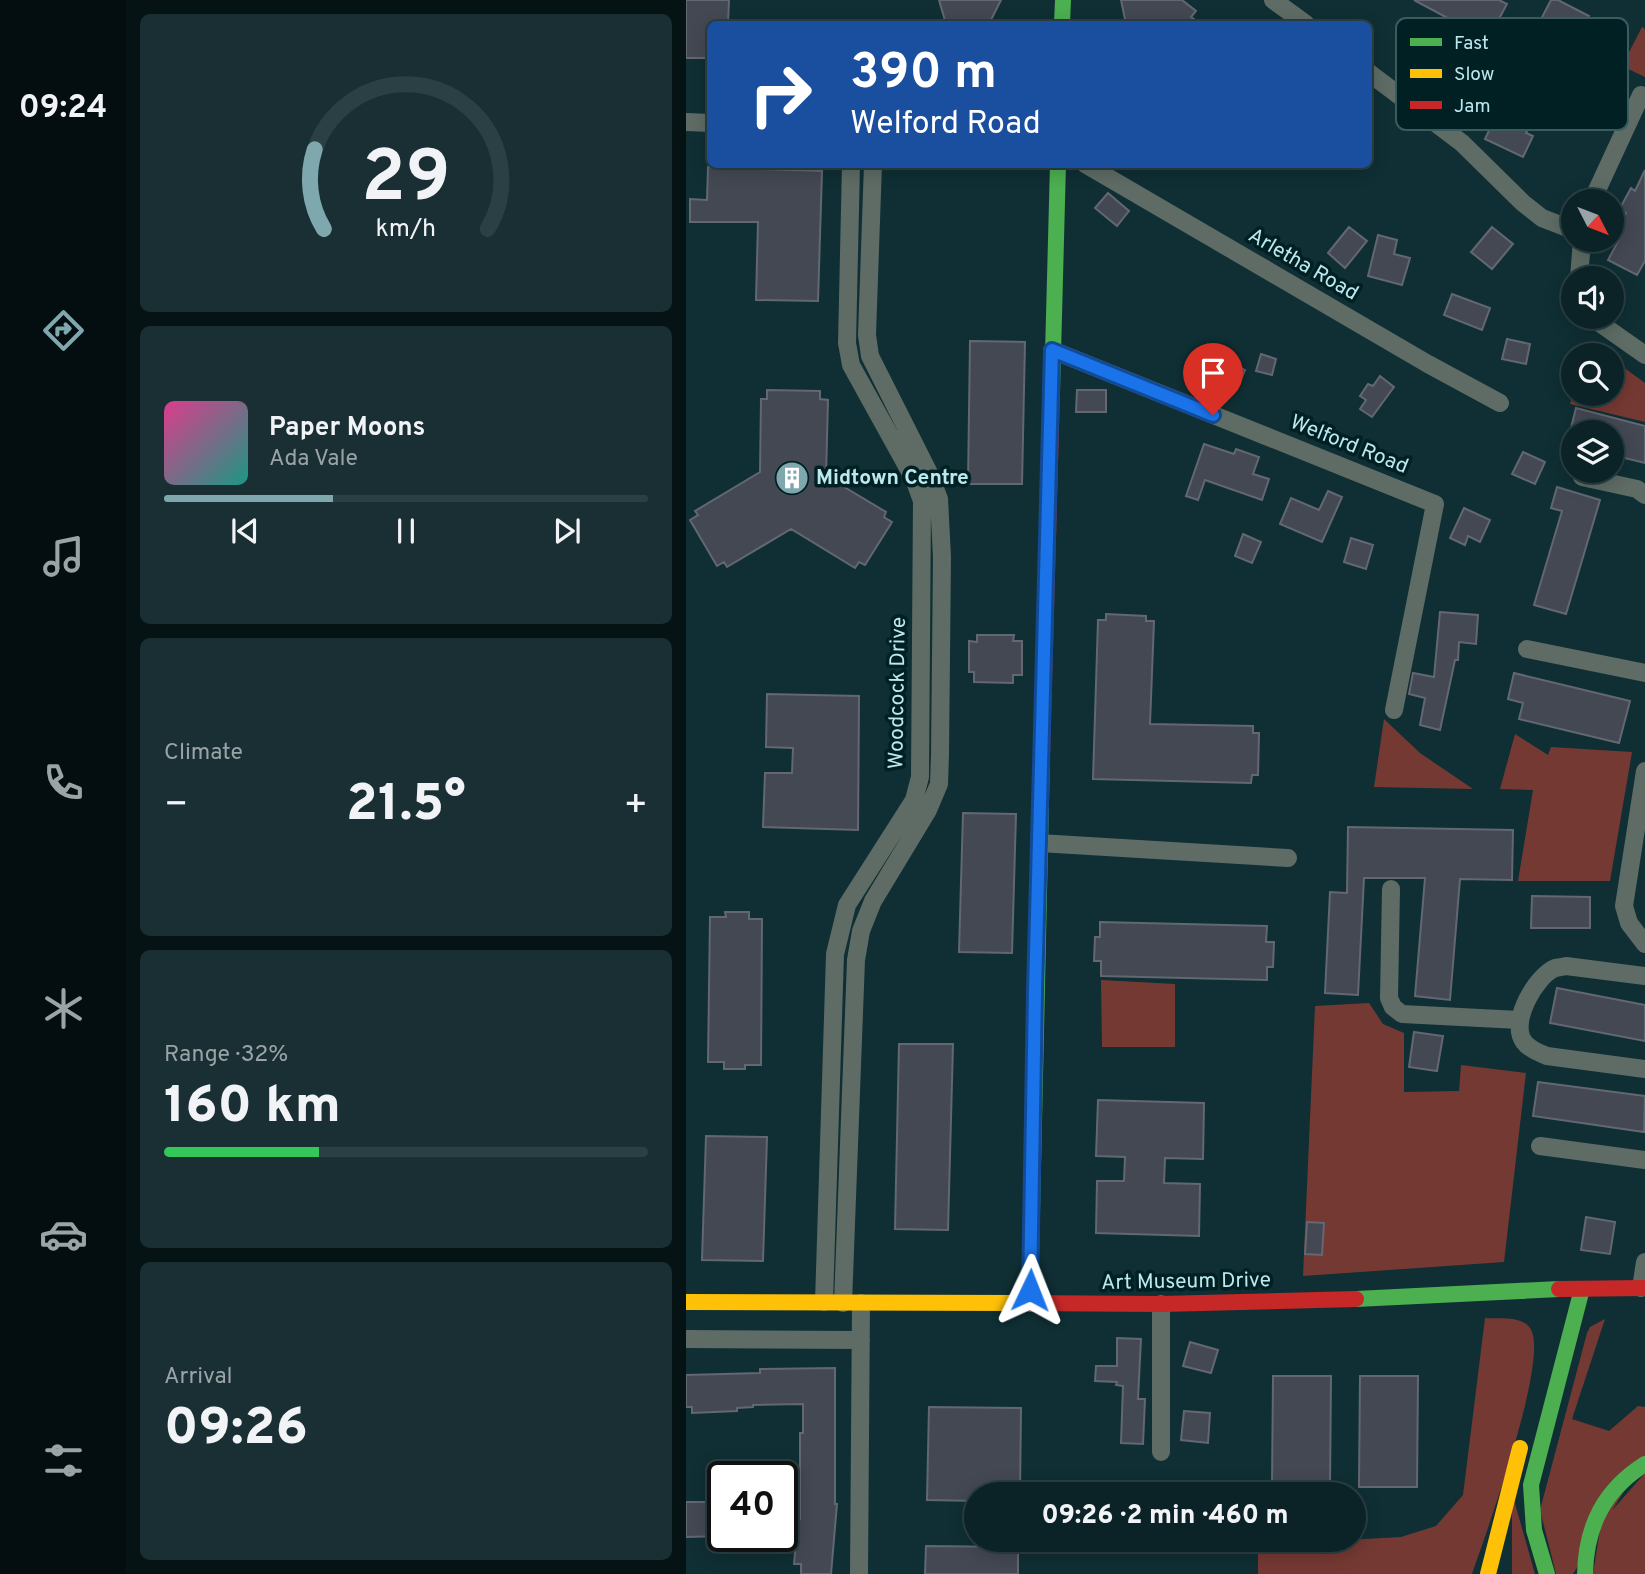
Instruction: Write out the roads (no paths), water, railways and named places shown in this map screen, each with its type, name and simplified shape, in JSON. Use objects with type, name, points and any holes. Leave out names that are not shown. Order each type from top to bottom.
[{"type":"main road","points":[[1062,21],[1063,0]]},
{"type":"main road","points":[[1030,1304],[1039,843],[1058,168]]},
{"type":"main road","name":"Art Museum Drive","points":[[686,1301],[1161,1304],[1292,1302],[1559,1289],[1643,1288]]},
{"type":"main road","points":[[1554,1310],[1559,1289]]},
{"type":"main road","points":[[1547,1574],[1535,1543],[1530,1504],[1531,1485],[1582,1289]]},
{"type":"main road","points":[[1488,1574],[1525,1428]]},
{"type":"main road","points":[[1585,1574],[1584,1556],[1589,1532],[1599,1508],[1615,1487],[1645,1464]]},
{"type":"street","points":[[1273,0],[1302,21]]},
{"type":"street","points":[[1372,75],[1396,93]]},
{"type":"street","points":[[1628,123],[1641,95]]},
{"type":"street","points":[[686,122],[707,123]]},
{"type":"street","points":[[1445,130],[1462,143],[1523,203],[1542,218],[1561,225]]},
{"type":"street","points":[[1598,189],[1625,130]]},
{"type":"street","name":"Woodcock Drive","points":[[824,1302],[835,954],[847,905],[914,800],[921,764],[922,501],[914,479],[851,365],[847,343],[851,168]]},
{"type":"street","name":"Woodcock Drive","points":[[843,1303],[858,948],[861,931],[873,901],[928,810],[939,784],[940,755],[940,507],[929,473],[870,356],[867,335],[873,168]]},
{"type":"street","name":"Arletha Road","points":[[1091,168],[1500,403]]},
{"type":"street","points":[[1608,329],[1645,355]]},
{"type":"street","name":"Welford Road","points":[[1052,350],[1435,504],[1394,710]]},
{"type":"street","points":[[1610,483],[1637,489],[1645,495]]},
{"type":"street","points":[[1527,649],[1645,673]]},
{"type":"street","points":[[1645,771],[1624,906],[1629,923],[1645,944]]},
{"type":"street","points":[[1039,843],[1288,858]]},
{"type":"street","points":[[1391,889],[1389,998],[1393,1007],[1402,1014],[1519,1020]]},
{"type":"street","points":[[1645,976],[1554,968],[1533,990],[1519,1020],[1525,1043],[1536,1052],[1547,1056],[1645,1069]]},
{"type":"street","points":[[1540,1146],[1645,1160]]},
{"type":"street","points":[[1643,1288],[1645,1262]]},
{"type":"street","points":[[859,1574],[861,1303]]},
{"type":"street","points":[[1161,1304],[1161,1452]]},
{"type":"street","points":[[686,1339],[861,1340]]},
{"type":"place","name":"Midtown Centre","points":[[792,478]]}]
